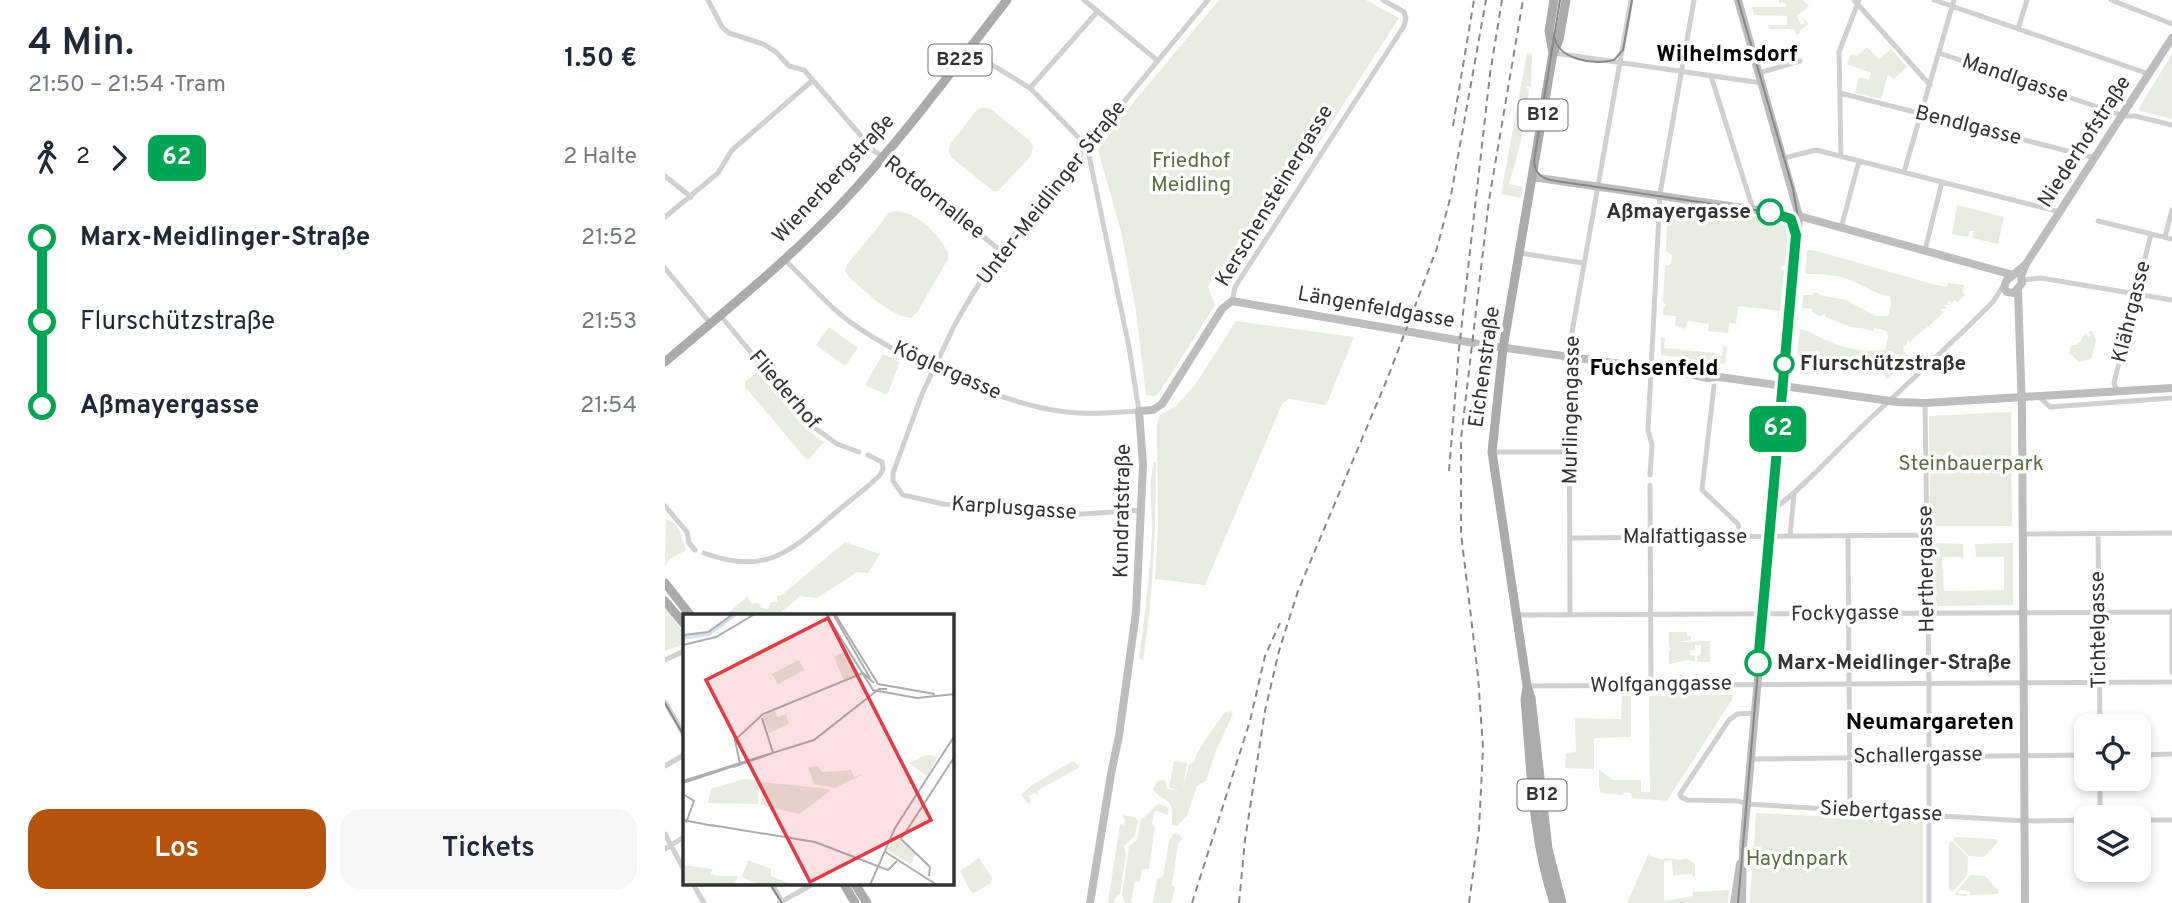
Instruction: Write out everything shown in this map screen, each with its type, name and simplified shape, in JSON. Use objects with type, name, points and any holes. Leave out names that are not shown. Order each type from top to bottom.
[{"type":"main road","name":"Wienerbergstraße","points":[[665,362],[827,219],[884,156],[1007,0]]},
{"type":"main road","name":"Eichenstraße","points":[[1553,53],[1549,32],[1554,0]]},
{"type":"main road","name":"Eichenstraße","points":[[1562,903],[1548,849],[1531,698],[1492,452],[1503,348],[1553,53],[1559,40],[1566,0]]},
{"type":"main road","points":[[665,583],[689,614]]},
{"type":"main road","points":[[665,601],[683,623]]},
{"type":"main road","name":"Eichenstraße","points":[[1527,686],[1525,699],[1534,797],[1541,852],[1554,903]]},
{"type":"main road","points":[[845,886],[855,903]]},
{"type":"main road","points":[[856,886],[867,903]]},
{"type":"street","name":"Rotdornallee","points":[[708,0],[722,27],[729,33],[763,44],[776,52],[789,66],[804,70],[875,152],[884,156],[1002,251]]},
{"type":"street","points":[[1084,0],[1158,61]]},
{"type":"street","name":"Unter-Meidlinger Straße","points":[[893,481],[893,473],[911,422],[934,368],[955,324],[1002,251],[1208,0]]},
{"type":"street","name":"Kerschensteinergasse","points":[[1139,411],[1153,410],[1162,404],[1222,309],[1232,301],[1235,287],[1401,31],[1406,19],[1402,10],[1383,0]]},
{"type":"street","name":"Murlingengasse","points":[[1570,614],[1569,357],[1583,263],[1631,0]]},
{"type":"street","points":[[1650,475],[1652,445],[1648,430],[1660,194],[1694,0]]},
{"type":"street","points":[[1734,903],[1743,847],[1799,216],[1738,0]]},
{"type":"street","points":[[1934,0],[2150,74]]},
{"type":"street","points":[[1904,172],[1954,0]]},
{"type":"street","points":[[2018,30],[2027,0]]},
{"type":"street","points":[[2111,0],[2172,24]]},
{"type":"street","points":[[1841,157],[1839,52],[1857,1],[1930,85]]},
{"type":"street","points":[[1031,88],[1098,11]]},
{"type":"street","name":"Niederhofstraße","points":[[2009,289],[2124,116],[2172,38]]},
{"type":"street","points":[[968,50],[1031,88],[1087,146]]},
{"type":"street","points":[[1553,53],[1762,83]]},
{"type":"street","name":"Mandlgasse","points":[[1939,53],[2124,116],[2172,125]]},
{"type":"street","points":[[1759,74],[1800,61]]},
{"type":"street","points":[[1711,76],[1753,209]]},
{"type":"street","points":[[665,217],[718,173],[732,150],[813,80]]},
{"type":"street","name":"Bendlgasse","points":[[1840,93],[2095,158]]},
{"type":"street","name":"Kundratstraße","points":[[1087,146],[1129,347],[1143,444],[1139,582],[1128,682],[1091,903]]},
{"type":"street","points":[[1784,158],[1811,150],[2060,212]]},
{"type":"street","points":[[1841,228],[1859,161]]},
{"type":"street","points":[[665,176],[691,197]]},
{"type":"street","points":[[1532,177],[1799,216],[2018,276],[2172,300]]},
{"type":"street","points":[[1925,250],[1942,182]]},
{"type":"street","points":[[2098,221],[2169,238],[2172,210]]},
{"type":"street","name":"Klährgasse","points":[[2117,391],[2114,383],[2151,234]]},
{"type":"street","points":[[1520,253],[1583,263]]},
{"type":"street","name":"Köglergasse","points":[[784,258],[854,324],[884,344],[934,368],[990,392],[1057,411],[1096,414],[1139,411]]},
{"type":"street","points":[[1987,267],[2009,289],[2020,307],[2025,903]]},
{"type":"street","points":[[665,268],[710,323]]},
{"type":"street","points":[[1773,510],[1794,494],[2009,289],[2018,276]]},
{"type":"street","name":"Längenfeldgasse","points":[[1232,301],[1503,348],[1680,372],[1714,381],[1784,386],[1889,402],[1925,403],[2172,388]]},
{"type":"street","name":"Fliederhof","points":[[720,315],[811,425],[837,444],[859,452]]},
{"type":"street","points":[[1714,381],[1702,489],[1738,524],[1741,536]]},
{"type":"street","name":"Längenfeldgasse","points":[[2037,395],[2050,407],[2172,398]]},
{"type":"street","name":"Herthergasse","points":[[1925,403],[1930,684],[1929,903]]},
{"type":"street","points":[[1492,452],[1570,452]]},
{"type":"street","points":[[704,553],[745,563],[770,559],[790,550],[880,475],[882,462],[868,455]]},
{"type":"street","name":"Karplusgasse","points":[[893,481],[903,495],[908,497],[984,510],[1048,514],[1142,510]]},
{"type":"street","points":[[1650,485],[1651,685]]},
{"type":"street","points":[[1790,536],[1794,494]]},
{"type":"street","points":[[665,506],[687,532],[689,543],[695,550]]},
{"type":"street","name":"Tichtelgasse","points":[[2098,533],[2099,714]]},
{"type":"street","points":[[2023,534],[2172,533]]},
{"type":"street","name":"Malfattigasse","points":[[1570,538],[1926,535]]},
{"type":"street","points":[[1848,536],[1850,811]]},
{"type":"street","points":[[2172,611],[2172,672]]},
{"type":"street","name":"Fockygasse","points":[[1518,615],[2172,611]]},
{"type":"street","points":[[665,660],[683,652]]},
{"type":"street","name":"Wolfganggasse","points":[[1527,686],[2172,682]]},
{"type":"street","points":[[665,702],[683,733]]},
{"type":"street","name":"Siebertgasse","points":[[1755,713],[1737,713],[1729,720],[1680,794],[1681,797],[1687,800],[1738,801],[1747,804],[1850,811],[2025,821],[2074,820]]},
{"type":"street","points":[[2151,755],[2172,754]]},
{"type":"street","name":"Schallergasse","points":[[1751,759],[2074,755]]},
{"type":"street","points":[[665,766],[683,756]]},
{"type":"street","points":[[2151,820],[2172,820]]},
{"type":"street","points":[[665,834],[668,847],[683,869]]},
{"type":"street","points":[[668,847],[683,838]]},
{"type":"street","points":[[1742,903],[1743,847]]},
{"type":"street","points":[[693,886],[704,903]]},
{"type":"street","points":[[773,886],[781,902],[809,886]]},
{"type":"green space","name":"Friedhof Meidling","points":[[1219,0],[1366,0],[1399,18],[1316,147],[1211,282],[1208,287],[1215,305],[1159,393],[1154,396],[1146,395],[1136,311],[1121,231],[1098,150],[1136,99]]},
{"type":"green space","points":[[1779,0],[1803,0],[1809,6],[1797,16],[1801,25],[1805,23],[1801,16],[1809,24],[1800,30],[1800,33],[1796,35],[1794,29],[1769,29],[1768,25],[1787,25],[1787,16],[1754,15],[1752,7],[1786,7],[1786,3],[1779,3]]},
{"type":"green space","points":[[1867,47],[1879,59],[1891,49],[1907,67],[1894,79],[1888,75],[1881,99],[1855,93],[1859,77],[1869,80],[1871,73],[1847,64],[1851,54],[1857,56]]},
{"type":"green space","points":[[1527,53],[1532,54],[1531,86],[1526,88],[1529,89],[1527,108],[1523,107],[1522,110],[1525,111],[1523,129],[1520,130],[1523,132],[1509,184],[1523,187],[1521,198],[1501,194]]},
{"type":"green space","points":[[2172,54],[2172,119],[2140,111],[2139,108]]},
{"type":"green space","points":[[984,107],[992,110],[1033,146],[1031,156],[998,191],[993,191],[951,157],[949,151],[950,144],[977,110]]},
{"type":"green space","points":[[1957,205],[2004,217],[1998,244],[1972,238],[1974,231],[1970,231],[1968,237],[1952,234]]},
{"type":"green space","points":[[1684,206],[1739,215],[1741,219],[1746,216],[1785,222],[1788,226],[1785,266],[1781,266],[1784,271],[1780,311],[1738,306],[1736,324],[1729,323],[1728,333],[1708,331],[1709,324],[1688,321],[1685,329],[1675,325],[1676,316],[1663,315],[1666,305],[1663,302],[1665,266],[1671,264],[1672,255],[1666,251],[1667,211],[1674,208],[1676,212],[1682,213]]},
{"type":"green space","points":[[895,211],[912,216],[927,225],[948,253],[948,259],[918,311],[911,318],[877,302],[845,271],[889,213]]},
{"type":"green space","points":[[1807,250],[1936,285],[1964,285],[1962,291],[1965,295],[1958,302],[1947,302],[1950,305],[1944,305],[1947,309],[1940,309],[1943,312],[1937,319],[1910,342],[1908,340],[1906,346],[1903,345],[1903,350],[1909,357],[1888,379],[1885,378],[1886,371],[1876,370],[1875,367],[1828,359],[1827,362],[1819,361],[1818,367],[1807,366],[1808,355],[1797,354],[1800,329],[1835,344],[1865,350],[1885,350],[1888,337],[1887,331],[1851,327],[1825,317],[1825,314],[1820,316],[1812,312],[1812,309],[1802,308],[1803,295],[1819,293],[1846,300],[1875,316],[1888,316],[1891,306],[1890,296],[1850,280],[1830,275],[1805,274]]},
{"type":"green space","points":[[1236,321],[1354,337],[1327,403],[1324,405],[1289,399],[1282,404],[1205,585],[1155,579],[1158,528],[1157,424],[1160,415],[1175,407],[1195,385]]},
{"type":"green space","points":[[829,327],[858,348],[845,366],[816,345]]},
{"type":"green space","points":[[2092,331],[2096,340],[2091,359],[2079,362],[2069,353],[2071,345],[2076,345],[2087,333],[2088,337],[2091,335],[2088,332]]},
{"type":"green space","points":[[1661,338],[1665,338],[1664,348],[1722,356],[1723,346],[1727,347],[1725,364],[1661,355]]},
{"type":"green space","points":[[883,354],[900,362],[887,395],[865,385]]},
{"type":"green space","points":[[757,372],[805,428],[824,442],[809,459],[806,459],[745,387],[745,382]]},
{"type":"green space","name":"Steinbauerpark","points":[[2011,412],[2012,526],[1930,526],[1929,416]]},
{"type":"green space","points":[[1154,461],[1156,489],[1153,562],[1143,661],[1139,658],[1150,564]]},
{"type":"green space","points":[[666,519],[678,528],[686,550],[670,559],[665,566]]},
{"type":"green space","points":[[845,542],[880,554],[868,573],[857,572],[817,598],[800,596],[779,614],[729,612],[748,596],[751,604],[759,603],[761,608],[768,609],[771,602],[777,602],[777,596],[782,595]]},
{"type":"green space","points":[[1934,543],[1963,544],[1963,557],[1942,557],[1944,591],[2004,590],[2004,557],[1976,557],[1975,544],[2013,543],[2013,605],[1936,606]]},
{"type":"green space","points":[[665,609],[683,631],[683,644],[665,651]]},
{"type":"green space","points":[[1669,632],[1687,632],[1691,637],[1691,640],[1679,642],[1710,641],[1710,662],[1697,662],[1697,656],[1701,655],[1701,645],[1695,645],[1695,650],[1690,650],[1690,655],[1695,656],[1695,662],[1688,660],[1669,664]]},
{"type":"green space","points":[[1732,695],[1733,698],[1667,801],[1632,798],[1631,793],[1624,792],[1623,795],[1601,793],[1599,769],[1613,780],[1641,780],[1641,792],[1650,792],[1649,696]]},
{"type":"green space","points":[[1622,696],[1631,696],[1631,737],[1594,738],[1594,769],[1565,768],[1566,753],[1576,752],[1575,718],[1621,719]]},
{"type":"green space","points":[[1230,711],[1233,714],[1206,781],[1197,786],[1187,816],[1177,826],[1172,825],[1171,806],[1153,790],[1157,781],[1165,780],[1167,789],[1180,791],[1169,788],[1174,761],[1187,763],[1183,788],[1189,765],[1194,762],[1198,751],[1224,713]]},
{"type":"green space","points":[[1073,761],[1080,767],[1037,791],[1039,795],[1035,793],[1029,796],[1031,802],[1028,804],[1021,795],[1032,785]]},
{"type":"green space","points":[[1158,804],[1169,809],[1168,815],[1156,811],[1154,813],[1152,824],[1155,826],[1149,869],[1142,869],[1140,882],[1135,881],[1131,902],[1137,903],[1125,903],[1122,895],[1129,846],[1137,840],[1141,819]]},
{"type":"green space","name":"Haydnpark","points":[[1756,813],[1874,819],[1881,822],[1923,822],[1923,903],[1750,903]]},
{"type":"green space","points":[[1122,815],[1135,817],[1138,821],[1135,836],[1124,846],[1126,854],[1120,894],[1114,903],[1108,903],[1120,824],[1124,825],[1125,819]]},
{"type":"green space","points":[[1174,833],[1182,839],[1178,844],[1172,885],[1175,888],[1171,903],[1153,903],[1157,879],[1163,876],[1169,841]]},
{"type":"green space","points":[[1955,837],[1996,839],[1998,842],[1984,857],[1969,856],[1953,840]]},
{"type":"green space","points":[[1952,841],[1968,857],[1967,876],[1952,892],[1949,889],[1949,843]]},
{"type":"green space","points":[[1648,855],[1663,860],[1686,858],[1695,864],[1693,877],[1692,874],[1673,875],[1672,860],[1664,861],[1664,901],[1693,896],[1693,892],[1729,890],[1728,903],[1627,903]]},
{"type":"green space","points":[[979,858],[992,878],[991,883],[974,893],[960,871]]},
{"type":"green space","points":[[1970,875],[1985,876],[1998,890],[1998,894],[1970,895],[1970,891],[1958,890]]},
{"type":"tram line","points":[[1560,0],[1534,161],[1541,176],[1556,181],[1781,214],[1791,219],[1796,228],[1738,903]]},
{"type":"tram line","points":[[1554,35],[1562,50],[1577,59],[1596,62],[1614,60],[1623,50],[1632,0]]},
{"type":"tram line","points":[[1738,0],[1793,189],[1800,229]]},
{"type":"tram line","name":"62","points":[[1758,663],[1796,235],[1791,219],[1770,212]]},
{"type":"tram line","points":[[665,703],[683,734]]},
{"type":"tram line","points":[[771,886],[782,903]]},
{"type":"railway","points":[[1453,126],[1474,0]]},
{"type":"railway","points":[[1239,903],[1245,840],[1265,711],[1279,651],[1298,591],[1388,377],[1437,248],[1451,195],[1486,0]]},
{"type":"railway","points":[[1449,471],[1459,349],[1490,74],[1502,0]]},
{"type":"railway","points":[[1469,903],[1479,830],[1483,748],[1478,676],[1461,533],[1461,439],[1489,200],[1523,0]]},
{"type":"railway","points":[[1192,903],[1250,721],[1265,656],[1280,623]]},
{"type":"place","name":"Aßmayergasse","points":[[1770,212]]},
{"type":"place","name":"Flurschützstraße","points":[[1784,364]]},
{"type":"place","name":"Marx-Meidlinger-Straße","points":[[1758,663]]},
{"type":"district","name":"Wilhelmsdorf","points":[[1727,55]]},
{"type":"district","name":"Fuchsenfeld","points":[[1654,369]]},
{"type":"district","name":"Neumargareten","points":[[1930,723]]}]
